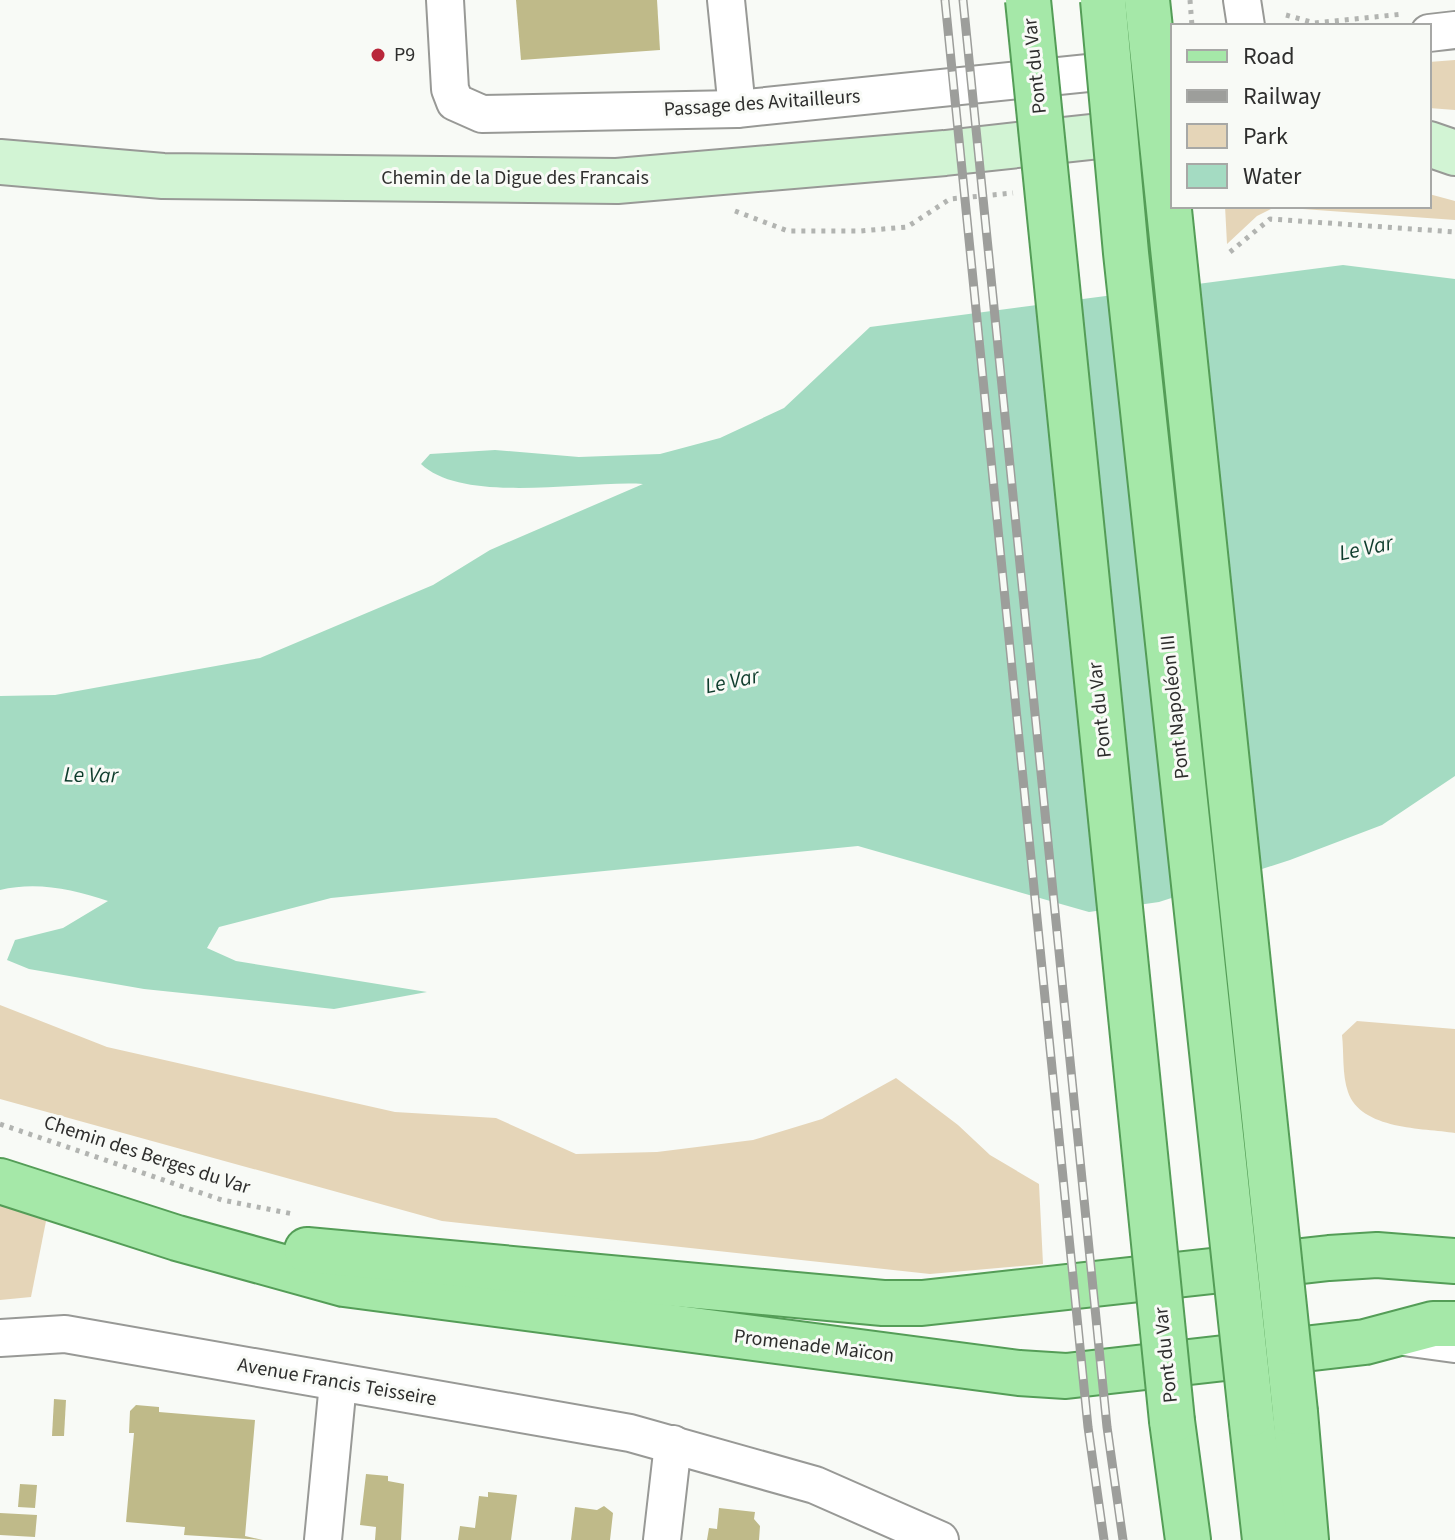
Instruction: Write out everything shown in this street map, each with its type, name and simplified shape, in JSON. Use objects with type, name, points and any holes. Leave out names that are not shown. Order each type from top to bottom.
[{"type":"main road","name":"Pont du Var","points":[[1028,0],[1172,1421],[1188,1540]]},
{"type":"main road","name":"Pont Napoléon III","points":[[1103,0],[1127,269],[1265,1540]]},
{"type":"main road","points":[[1147,0],[1297,1429],[1306,1540]]},
{"type":"main road","points":[[1431,127],[1455,127]]},
{"type":"main road","name":"Chemin de la Digue des Francais","points":[[0,162],[163,176],[617,181],[945,153],[1171,128]]},
{"type":"main road","points":[[1431,145],[1455,153]]},
{"type":"main road","name":"Promenade Maïcon","points":[[0,1181],[177,1238],[344,1284],[1019,1373],[1066,1376],[1365,1342],[1433,1324],[1455,1324]]},
{"type":"main road","name":"Promenade Maïcon","points":[[177,1238],[883,1303],[964,1300],[1329,1258],[1377,1255],[1455,1261]]},
{"type":"main road","points":[[1297,1429],[1324,1510],[1329,1540]]},
{"type":"street","name":"Passage des Avitailleurs","points":[[445,0],[450,89],[455,102],[461,107],[482,114],[512,116],[737,109],[1171,64]]},
{"type":"street","points":[[726,0],[737,109]]},
{"type":"street","points":[[1242,0],[1246,24]]},
{"type":"street","points":[[1431,25],[1455,30]]},
{"type":"street","name":"Avenue Francis Teisseire","points":[[0,1338],[65,1334],[630,1433],[815,1485],[940,1540]]},
{"type":"street","points":[[323,1540],[338,1383]]},
{"type":"street","points":[[662,1540],[673,1444]]},
{"type":"lane","points":[[1365,1342],[1455,1353]]},
{"type":"path","points":[[1190,0],[1192,24]]},
{"type":"path","points":[[1286,15],[1315,23],[1421,23]]},
{"type":"path","points":[[1230,252],[1270,219],[1455,232]]},
{"type":"path","name":"Chemin des Berges du Var","points":[[0,1124],[222,1200],[295,1214]]},
{"type":"green space","points":[[1455,60],[1455,110],[1431,108],[1431,62]]},
{"type":"green space","points":[[1431,195],[1455,201],[1455,220],[1289,208],[1431,208]]},
{"type":"green space","points":[[1225,208],[1273,208],[1257,216],[1227,244]]},
{"type":"green space","points":[[0,1005],[107,1047],[395,1112],[496,1118],[576,1154],[657,1152],[753,1140],[822,1119],[896,1078],[958,1125],[990,1155],[1039,1184],[1043,1264],[930,1274],[442,1221],[0,1099]]},
{"type":"green space","points":[[1357,1021],[1455,1029],[1455,1133],[1394,1125],[1366,1114],[1355,1104],[1346,1085],[1342,1035]]},
{"type":"green space","points":[[0,1201],[47,1216],[31,1297],[0,1300]]},
{"type":"water","name":"Le Var","points":[[1343,265],[1455,279],[1455,776],[1382,825],[1290,860],[1159,902],[1089,912],[858,846],[331,898],[219,927],[207,948],[236,961],[427,992],[334,1009],[144,989],[29,969],[7,960],[15,940],[63,928],[108,901],[54,888],[27,886],[0,890],[0,696],[55,695],[260,658],[433,585],[490,550],[643,484],[527,488],[466,484],[441,476],[421,464],[430,454],[495,450],[579,457],[660,454],[720,438],[784,408],[870,327]]},
{"type":"building","points":[[516,0],[657,0],[660,50],[521,60]]},
{"type":"building","points":[[54,1399],[66,1400],[64,1436],[52,1436]]},
{"type":"building","points":[[136,1405],[159,1407],[159,1412],[255,1420],[245,1536],[263,1540],[184,1535],[185,1527],[126,1522],[134,1433],[129,1433],[130,1411]]},
{"type":"building","points":[[366,1474],[388,1476],[388,1481],[404,1484],[401,1540],[375,1540],[376,1527],[360,1525]]},
{"type":"building","points":[[20,1484],[37,1485],[35,1508],[18,1507]]},
{"type":"building","points":[[488,1492],[517,1495],[511,1540],[458,1540],[460,1526],[475,1528],[479,1496],[488,1497]]},
{"type":"building","points":[[604,1506],[613,1513],[610,1540],[571,1540],[575,1507],[597,1510]]},
{"type":"building","points":[[719,1508],[755,1512],[754,1519],[760,1526],[759,1540],[707,1540],[709,1528],[717,1529]]},
{"type":"building","points":[[0,1513],[37,1515],[35,1537],[0,1535]]},
{"type":"railway","points":[[945,0],[1088,1427],[1104,1540]]},
{"type":"railway","points":[[963,0],[1107,1427],[1123,1540]]},
{"type":"place","name":"P9","points":[[378,55]]}]
